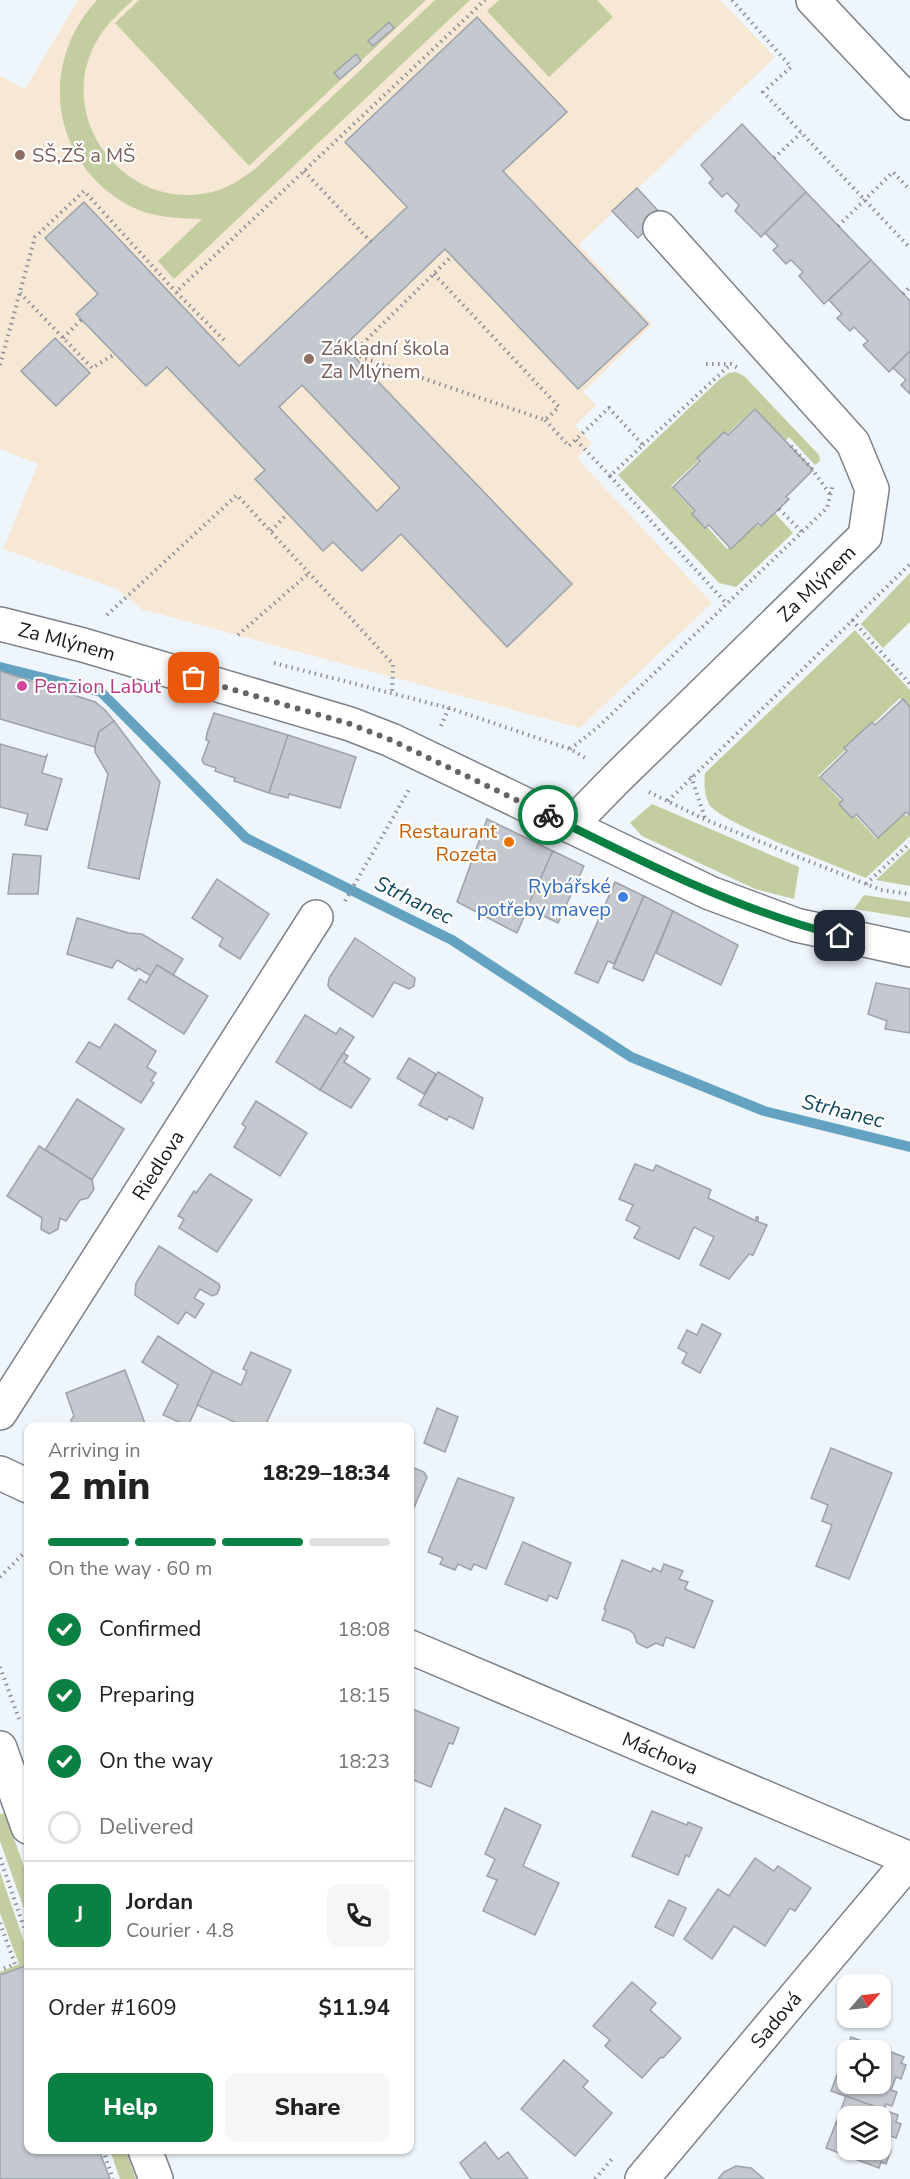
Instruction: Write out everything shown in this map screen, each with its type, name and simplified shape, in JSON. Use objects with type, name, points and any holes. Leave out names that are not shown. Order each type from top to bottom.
[{"type":"street","points":[[813,0],[910,103]]},
{"type":"street","name":"Za Mlýnem","points":[[570,826],[865,536],[872,489],[854,443],[660,228]]},
{"type":"street","name":"Za Mlýnem","points":[[0,624],[82,645],[350,724],[391,740],[710,893],[786,921],[840,936],[910,950]]},
{"type":"street","name":"Riedlova","points":[[0,1413],[330,910]]},
{"type":"street","points":[[0,1473],[24,1484]]},
{"type":"street","name":"Máchova","points":[[414,1649],[910,1859]]},
{"type":"street","points":[[0,1748],[24,1816]]},
{"type":"street","name":"Sadová","points":[[642,2179],[910,1859]]},
{"type":"street","points":[[147,2154],[156,2179]]},
{"type":"path","points":[[176,292],[485,0]]},
{"type":"path","points":[[732,0],[790,67],[764,93],[910,248]]},
{"type":"path","points":[[774,158],[801,133]]},
{"type":"path","points":[[304,171],[371,242]]},
{"type":"path","points":[[838,226],[893,172],[910,190]]},
{"type":"path","points":[[0,365],[35,237],[84,191],[176,292],[224,340]]},
{"type":"path","points":[[452,256],[352,354],[545,420],[569,446],[609,408],[643,445]]},
{"type":"path","points":[[434,274],[559,407],[545,420]]},
{"type":"path","points":[[903,294],[910,287]]},
{"type":"path","points":[[20,292],[92,368],[115,354]]},
{"type":"path","points":[[63,338],[82,320]]},
{"type":"path","points":[[706,364],[731,364],[744,370]]},
{"type":"path","points":[[610,476],[731,364]]},
{"type":"path","points":[[576,440],[726,603]]},
{"type":"path","points":[[791,446],[831,494]]},
{"type":"path","points":[[450,708],[570,749],[597,728],[827,508],[833,485],[831,476]]},
{"type":"path","points":[[106,616],[237,495],[393,664],[392,694]]},
{"type":"path","points":[[779,509],[802,532]]},
{"type":"path","points":[[271,531],[287,514]]},
{"type":"path","points":[[910,564],[668,801],[706,820],[881,890],[910,894]]},
{"type":"path","points":[[238,635],[309,573]]},
{"type":"path","points":[[852,620],[910,684]]},
{"type":"path","points":[[691,776],[706,820]]},
{"type":"path","points":[[330,910],[358,879],[415,780]]},
{"type":"path","points":[[866,884],[910,843]]},
{"type":"path","points":[[0,1577],[24,1553]]},
{"type":"path","points":[[0,1667],[20,1723]]},
{"type":"path","points":[[0,1858],[24,1927]]},
{"type":"path","points":[[0,1923],[15,1964],[0,1970]]},
{"type":"path","points":[[595,2179],[619,2152]]},
{"type":"path","points":[[104,2154],[113,2179]]},
{"type":"shaded area","name":"Základní škola Za Mlýnem","points":[[78,0],[720,0],[775,57],[579,245],[652,325],[583,392],[596,405],[575,426],[592,443],[577,458],[712,603],[580,728],[141,609],[117,589],[3,549],[38,464],[0,449],[0,76],[25,89]]},
{"type":"green space","points":[[97,0],[133,0],[99,37],[86,68],[84,99],[91,129],[106,155],[128,176],[155,190],[186,195],[219,190],[255,169],[435,0],[470,0],[174,279],[158,261],[202,219],[174,218],[139,210],[103,188],[83,165],[69,140],[61,112],[60,83],[66,54],[78,26]]},
{"type":"green space","points":[[139,0],[426,0],[249,166],[115,23]]},
{"type":"green space","points":[[499,0],[597,0],[613,17],[549,77],[487,11]]},
{"type":"green space","points":[[736,372],[744,376],[819,455],[820,461],[815,465],[789,437],[784,442],[754,409],[671,486],[727,549],[755,523],[759,526],[774,512],[793,533],[736,587],[719,583],[618,475],[720,379],[729,373]]},
{"type":"green space","points":[[910,573],[910,622],[883,648],[861,624]]},
{"type":"green space","points":[[855,630],[910,690],[910,708],[900,698],[818,776],[876,838],[903,813],[907,816],[910,813],[910,836],[866,878],[781,844],[734,822],[717,812],[709,804],[705,785],[705,773]]},
{"type":"green space","points":[[652,804],[799,867],[794,899],[755,889],[642,836],[630,823]]},
{"type":"green space","points":[[910,848],[910,886],[876,880]]},
{"type":"green space","points":[[864,895],[910,902],[910,918],[854,909]]},
{"type":"green space","points":[[5,1813],[24,1867],[24,1909],[0,1841],[0,1814]]},
{"type":"green space","points":[[0,1872],[24,1941],[24,1966],[0,1975],[0,1972],[19,1964],[0,1913]]},
{"type":"green space","points":[[111,2154],[127,2154],[136,2179],[120,2179]]},
{"type":"building","points":[[477,17],[567,112],[503,171],[648,324],[578,389],[445,249],[344,346],[572,584],[507,647],[401,534],[362,571],[333,542],[323,551],[255,479],[265,470],[167,367],[146,386],[76,314],[98,294],[45,238],[84,202],[239,366],[407,207],[345,142]],"holes":[[[302,385],[400,488],[377,511],[279,407]]]},
{"type":"building","points":[[389,22],[394,28],[373,46],[368,41]]},
{"type":"building","points":[[356,54],[361,61],[340,79],[334,73]]},
{"type":"building","points":[[742,124],[806,192],[761,237],[735,211],[739,205],[727,193],[722,197],[709,183],[713,179],[701,165]]},
{"type":"building","points":[[637,188],[662,215],[638,238],[612,211]]},
{"type":"building","points":[[806,192],[871,260],[824,304],[799,276],[803,272],[791,260],[786,264],[773,250],[778,246],[765,233]]},
{"type":"building","points":[[871,260],[910,301],[910,351],[889,372],[863,345],[868,341],[854,327],[850,331],[837,318],[842,314],[829,300]]},
{"type":"building","points":[[55,338],[90,373],[56,406],[21,371]]},
{"type":"building","points":[[910,351],[910,394],[901,385],[906,380],[893,368]]},
{"type":"building","points":[[755,409],[813,470],[786,497],[789,499],[779,509],[761,526],[758,523],[731,549],[709,525],[705,528],[692,514],[695,511],[673,487],[700,461],[697,458],[724,432],[728,435]]},
{"type":"building","points":[[0,671],[95,702],[114,721],[99,732],[95,747],[0,719]]},
{"type":"building","points":[[903,699],[910,707],[910,814],[906,812],[878,838],[856,814],[852,818],[839,804],[843,800],[820,777],[847,751],[844,748],[872,722],[875,725]]},
{"type":"building","points":[[214,713],[288,735],[269,793],[234,781],[235,778],[215,771],[216,768],[204,764],[202,760],[209,741],[206,740],[207,733]]},
{"type":"building","points":[[114,721],[160,782],[139,879],[88,868],[108,774],[95,752],[95,747],[99,732]]},
{"type":"building","points":[[288,735],[356,757],[340,808],[289,794],[288,798],[269,793]]},
{"type":"building","points":[[0,744],[45,757],[47,755],[42,773],[62,779],[47,830],[25,825],[28,814],[0,807]]},
{"type":"building","points":[[487,819],[553,851],[517,933],[457,902]]},
{"type":"building","points":[[553,851],[584,866],[558,923],[527,908]]},
{"type":"building","points":[[13,854],[41,856],[38,894],[8,894]]},
{"type":"building","points":[[217,879],[269,914],[240,959],[219,946],[223,938],[192,918]]},
{"type":"building","points":[[615,882],[644,896],[614,964],[608,961],[598,983],[575,973]]},
{"type":"building","points":[[644,896],[673,911],[643,981],[613,968]]},
{"type":"building","points":[[673,911],[738,945],[721,985],[656,953]]},
{"type":"building","points":[[77,918],[129,933],[142,934],[183,959],[173,975],[157,965],[151,976],[138,968],[136,971],[117,960],[112,968],[67,954]]},
{"type":"building","points":[[355,938],[415,978],[414,986],[409,989],[394,982],[373,1017],[330,989],[328,985],[329,978]]},
{"type":"building","points":[[157,965],[208,996],[184,1034],[128,999],[140,979],[146,983]]},
{"type":"building","points":[[876,983],[910,989],[910,1033],[885,1029],[887,1021],[868,1014]]},
{"type":"building","points":[[305,1015],[336,1034],[340,1028],[354,1037],[320,1090],[276,1062]]},
{"type":"building","points":[[115,1024],[156,1051],[147,1067],[156,1073],[151,1081],[154,1083],[141,1103],[76,1062],[89,1042],[100,1048]]},
{"type":"building","points":[[343,1053],[348,1056],[344,1062],[370,1079],[351,1108],[320,1090]]},
{"type":"building","points":[[409,1058],[436,1074],[424,1094],[397,1078]]},
{"type":"building","points":[[438,1072],[483,1098],[473,1129],[449,1116],[447,1120],[419,1105]]},
{"type":"building","points":[[77,1099],[124,1129],[92,1180],[45,1150]]},
{"type":"building","points":[[256,1101],[307,1133],[280,1176],[234,1147],[246,1127],[242,1124]]},
{"type":"building","points":[[39,1146],[92,1180],[94,1189],[88,1198],[80,1200],[66,1221],[60,1218],[58,1229],[49,1234],[41,1229],[42,1218],[7,1196]]},
{"type":"building","points":[[635,1164],[653,1171],[656,1165],[711,1190],[708,1198],[756,1221],[758,1217],[758,1222],[767,1225],[753,1255],[749,1254],[729,1279],[700,1265],[714,1237],[694,1227],[679,1259],[634,1238],[640,1227],[626,1220],[633,1205],[619,1199]]},
{"type":"building","points":[[210,1174],[252,1200],[217,1252],[179,1228],[184,1219],[178,1216],[194,1191],[196,1193]]},
{"type":"building","points":[[159,1246],[219,1284],[217,1294],[212,1296],[200,1289],[194,1298],[204,1304],[195,1318],[186,1312],[178,1324],[135,1295],[136,1283]]},
{"type":"building","points":[[702,1324],[721,1334],[700,1373],[682,1363],[687,1353],[678,1348],[687,1330],[697,1335]]},
{"type":"building","points":[[158,1336],[213,1371],[190,1422],[179,1422],[163,1415],[178,1385],[142,1362]]},
{"type":"building","points":[[251,1352],[291,1370],[267,1422],[234,1422],[197,1405],[213,1371],[241,1385],[247,1371],[243,1369]]},
{"type":"building","points":[[125,1370],[144,1422],[72,1422],[74,1416],[66,1393]]},
{"type":"building","points":[[437,1408],[458,1417],[445,1452],[424,1443]]},
{"type":"building","points":[[831,1448],[892,1473],[849,1579],[816,1566],[832,1525],[822,1521],[828,1505],[811,1498]]},
{"type":"building","points":[[414,1468],[424,1472],[427,1477],[414,1508]]},
{"type":"building","points":[[458,1478],[514,1498],[486,1569],[474,1564],[471,1570],[458,1564],[455,1570],[440,1564],[443,1558],[428,1552]]},
{"type":"building","points":[[523,1542],[571,1563],[557,1599],[549,1595],[547,1601],[505,1584]]},
{"type":"building","points":[[622,1560],[651,1572],[653,1568],[661,1572],[664,1564],[683,1571],[679,1579],[688,1582],[685,1589],[713,1601],[694,1648],[666,1637],[663,1646],[656,1643],[647,1648],[637,1643],[634,1634],[629,1630],[602,1620]]},
{"type":"building","points":[[414,1710],[459,1728],[453,1744],[449,1743],[431,1787],[414,1780]]},
{"type":"building","points":[[505,1808],[541,1825],[523,1866],[559,1883],[535,1935],[483,1911],[497,1880],[487,1876],[495,1859],[485,1854]]},
{"type":"building","points":[[652,1811],[687,1825],[688,1822],[702,1828],[689,1857],[686,1855],[678,1875],[632,1856]]},
{"type":"building","points":[[755,1858],[774,1871],[778,1866],[811,1888],[795,1911],[790,1908],[765,1946],[734,1926],[712,1959],[684,1939],[718,1889],[729,1896]]},
{"type":"building","points":[[669,1900],[686,1908],[673,1936],[655,1927]]},
{"type":"building","points":[[24,1966],[24,2154],[101,2154],[110,2179],[0,2179],[0,1975]]},
{"type":"building","points":[[632,1982],[656,2003],[650,2010],[681,2038],[642,2078],[605,2046],[610,2040],[593,2026]]},
{"type":"building","points":[[891,2052],[904,2057],[901,2063],[906,2065],[901,2079],[896,2077],[891,2090]]},
{"type":"building","points":[[564,2060],[588,2081],[583,2087],[612,2113],[575,2156],[521,2109]]},
{"type":"building","points":[[837,2075],[837,2093],[831,2091]]},
{"type":"building","points":[[891,2090],[897,2092],[892,2106],[886,2104],[885,2106],[873,2106],[839,2094],[891,2094]]},
{"type":"building","points":[[846,2096],[873,2106],[842,2106]]},
{"type":"building","points":[[891,2112],[898,2115],[896,2122],[901,2124],[896,2138],[891,2136]]},
{"type":"building","points":[[836,2123],[837,2123],[837,2152],[826,2148]]},
{"type":"building","points":[[485,2142],[498,2159],[508,2152],[528,2179],[471,2179],[460,2163]]},
{"type":"building","points":[[858,2160],[887,2160],[886,2164],[881,2162],[879,2168]]},
{"type":"building","points":[[736,2166],[751,2168],[764,2179],[718,2179],[724,2172]]},
{"type":"waterway","name":"Strhanec","points":[[0,667],[101,692],[246,838],[452,940],[631,1057],[764,1111],[910,1147]]},
{"type":"way so far","points":[[194,678],[350,724],[391,740],[548,815]]},
{"type":"place","name":"SŠ,ZŠ a MŠ","points":[[20,155]]},
{"type":"place","name":"Základní škola Za Mlýnem","points":[[309,359]]},
{"type":"place","name":"Penzion Labuť","points":[[22,686]]},
{"type":"place","name":"Restaurant Rozeta","points":[[509,842]]},
{"type":"place","name":"Rybářské potřeby mavep","points":[[623,897]]},
{"type":"route","points":[[548,815],[710,893],[796,925],[840,936]]}]
